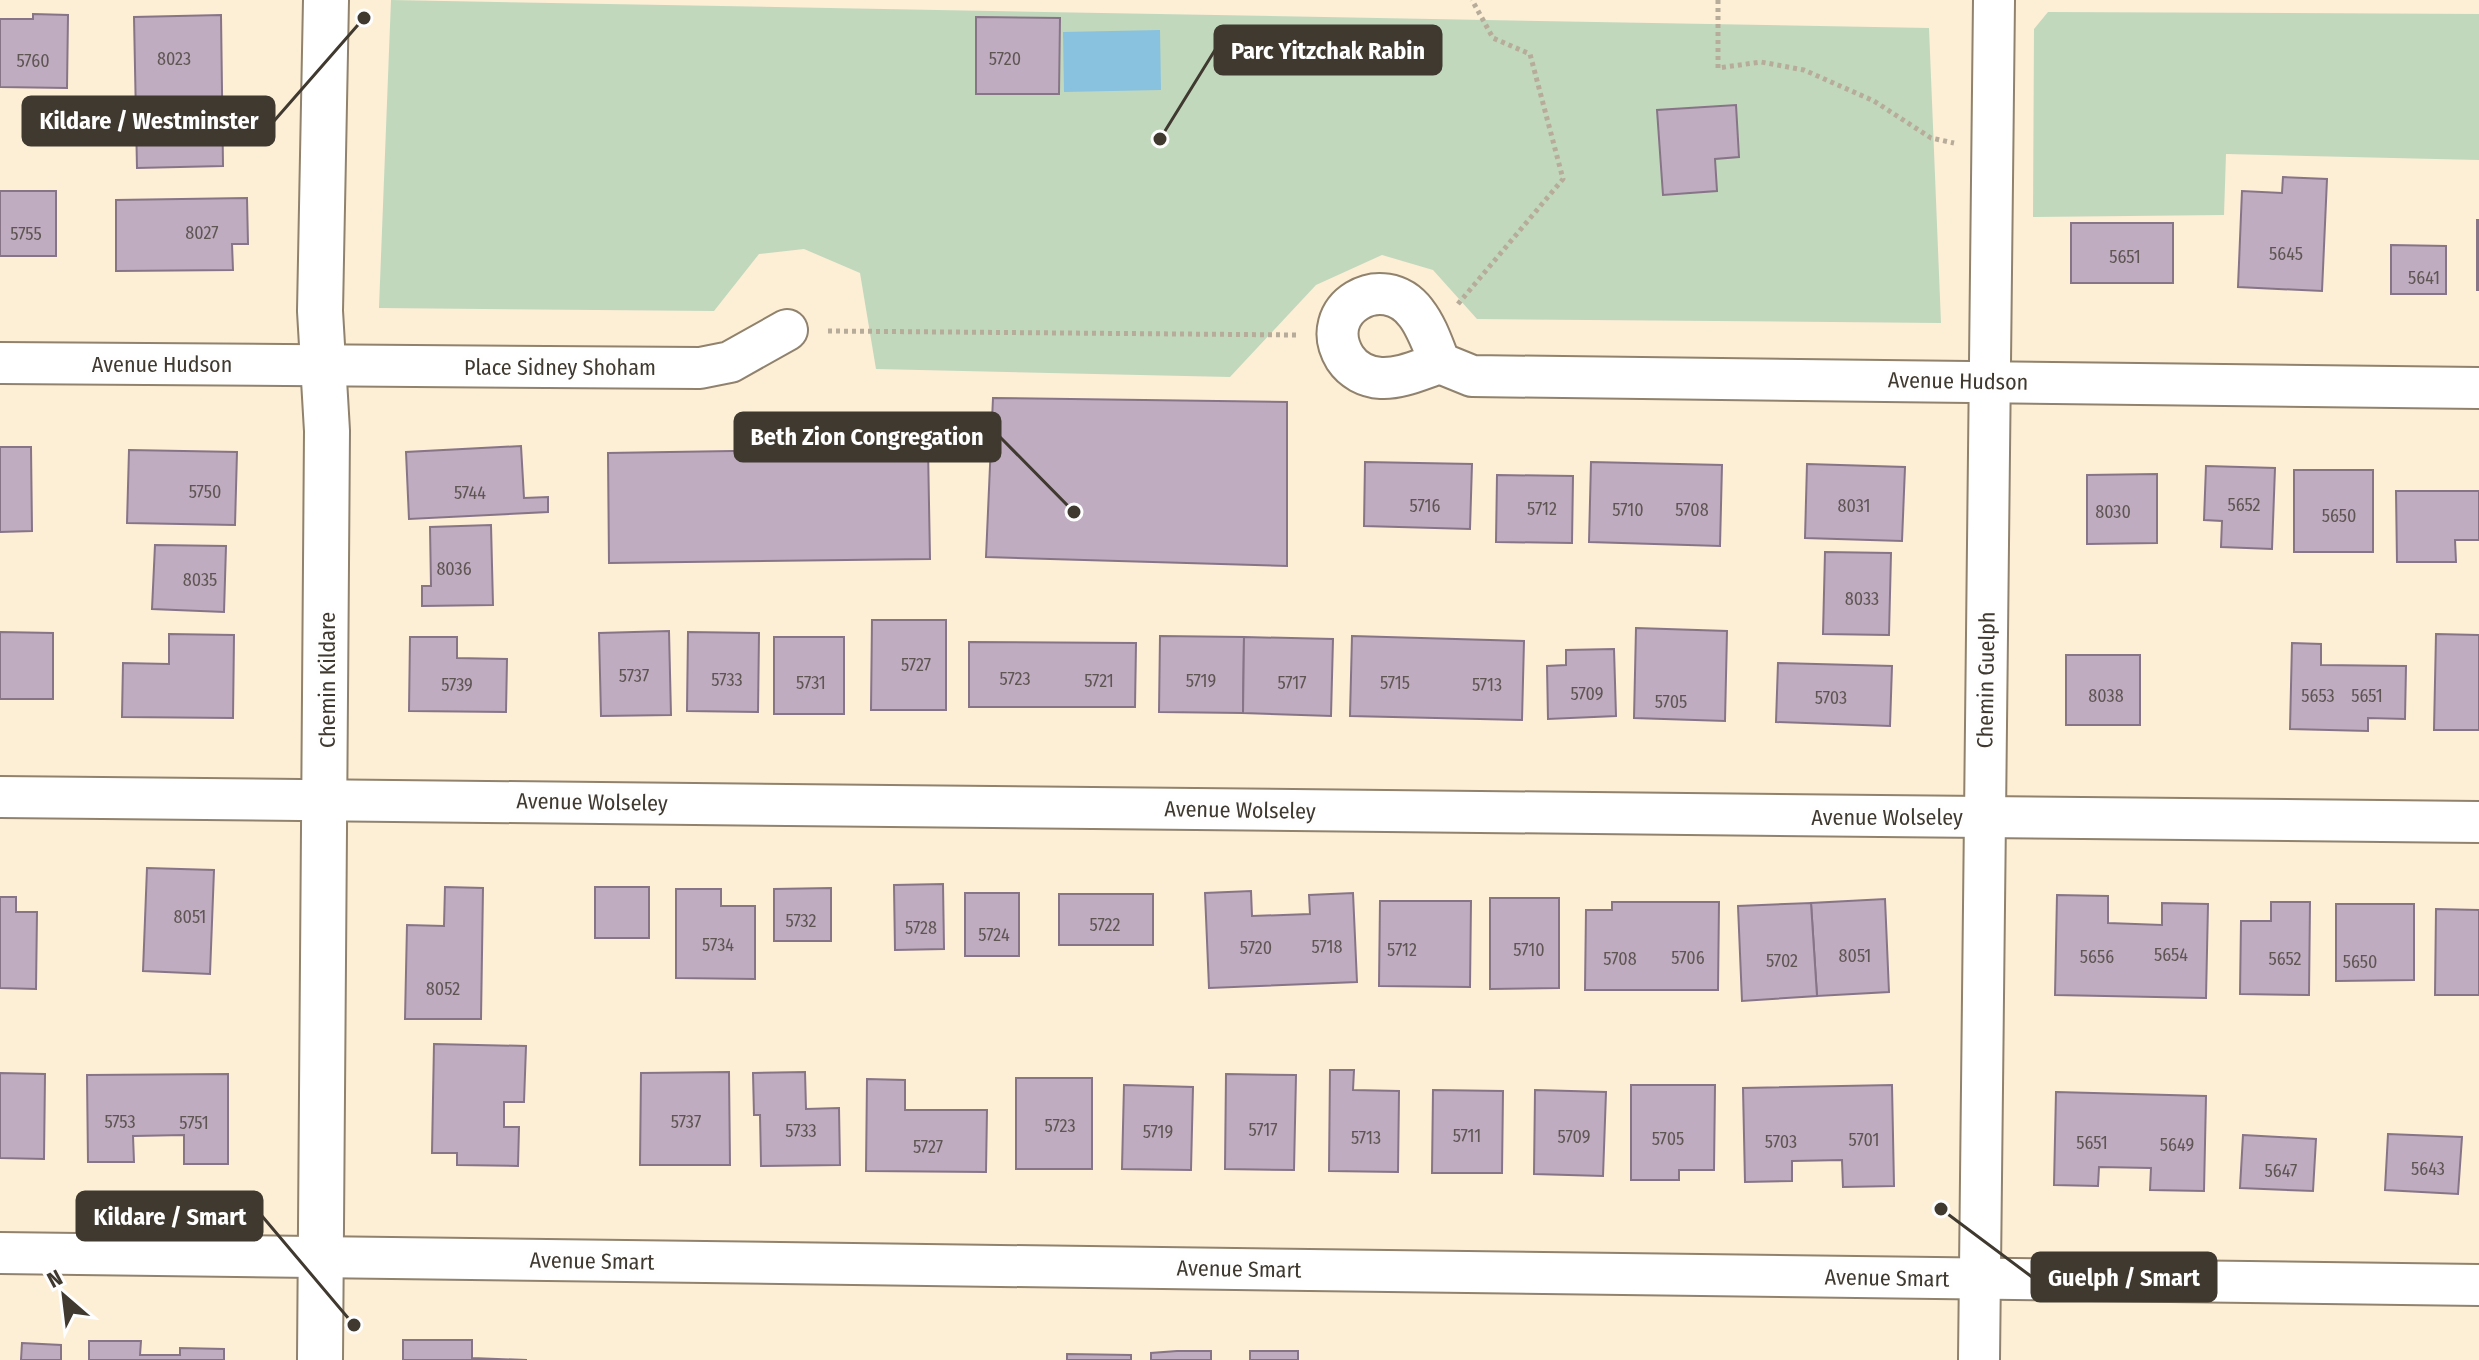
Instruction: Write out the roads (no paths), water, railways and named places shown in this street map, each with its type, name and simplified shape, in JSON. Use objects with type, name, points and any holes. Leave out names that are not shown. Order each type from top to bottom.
[{"type":"street","name":"Chemin Kildare","points":[[320,1360],[327,800],[327,431],[320,311],[326,0]]},
{"type":"street","name":"Chemin Guelph","points":[[1979,1360],[1994,0]]},
{"type":"street","name":"Place Sidney Shoham","points":[[323,367],[700,368],[730,362],[787,330]]},
{"type":"street","name":"Avenue Hudson","points":[[0,363],[323,367]]},
{"type":"street","name":"Avenue Hudson","points":[[1440,363],[1472,376],[2479,388]]},
{"type":"street","name":"Avenue Wolseley","points":[[0,797],[2479,822]]},
{"type":"street","name":"Avenue Smart","points":[[0,1253],[2479,1285]]},
{"type":"water","points":[[1160,30],[1161,90],[1064,92],[1063,32]]},
{"type":"place","name":"Kildare / Westminster","points":[[364,18]]},
{"type":"place","name":"Parc Yitzchak Rabin","points":[[1160,139]]},
{"type":"place","name":"Beth Zion Congregation","points":[[1074,512]]},
{"type":"place","name":"Guelph / Smart","points":[[1941,1209]]},
{"type":"place","name":"Kildare / Smart","points":[[354,1325]]}]
